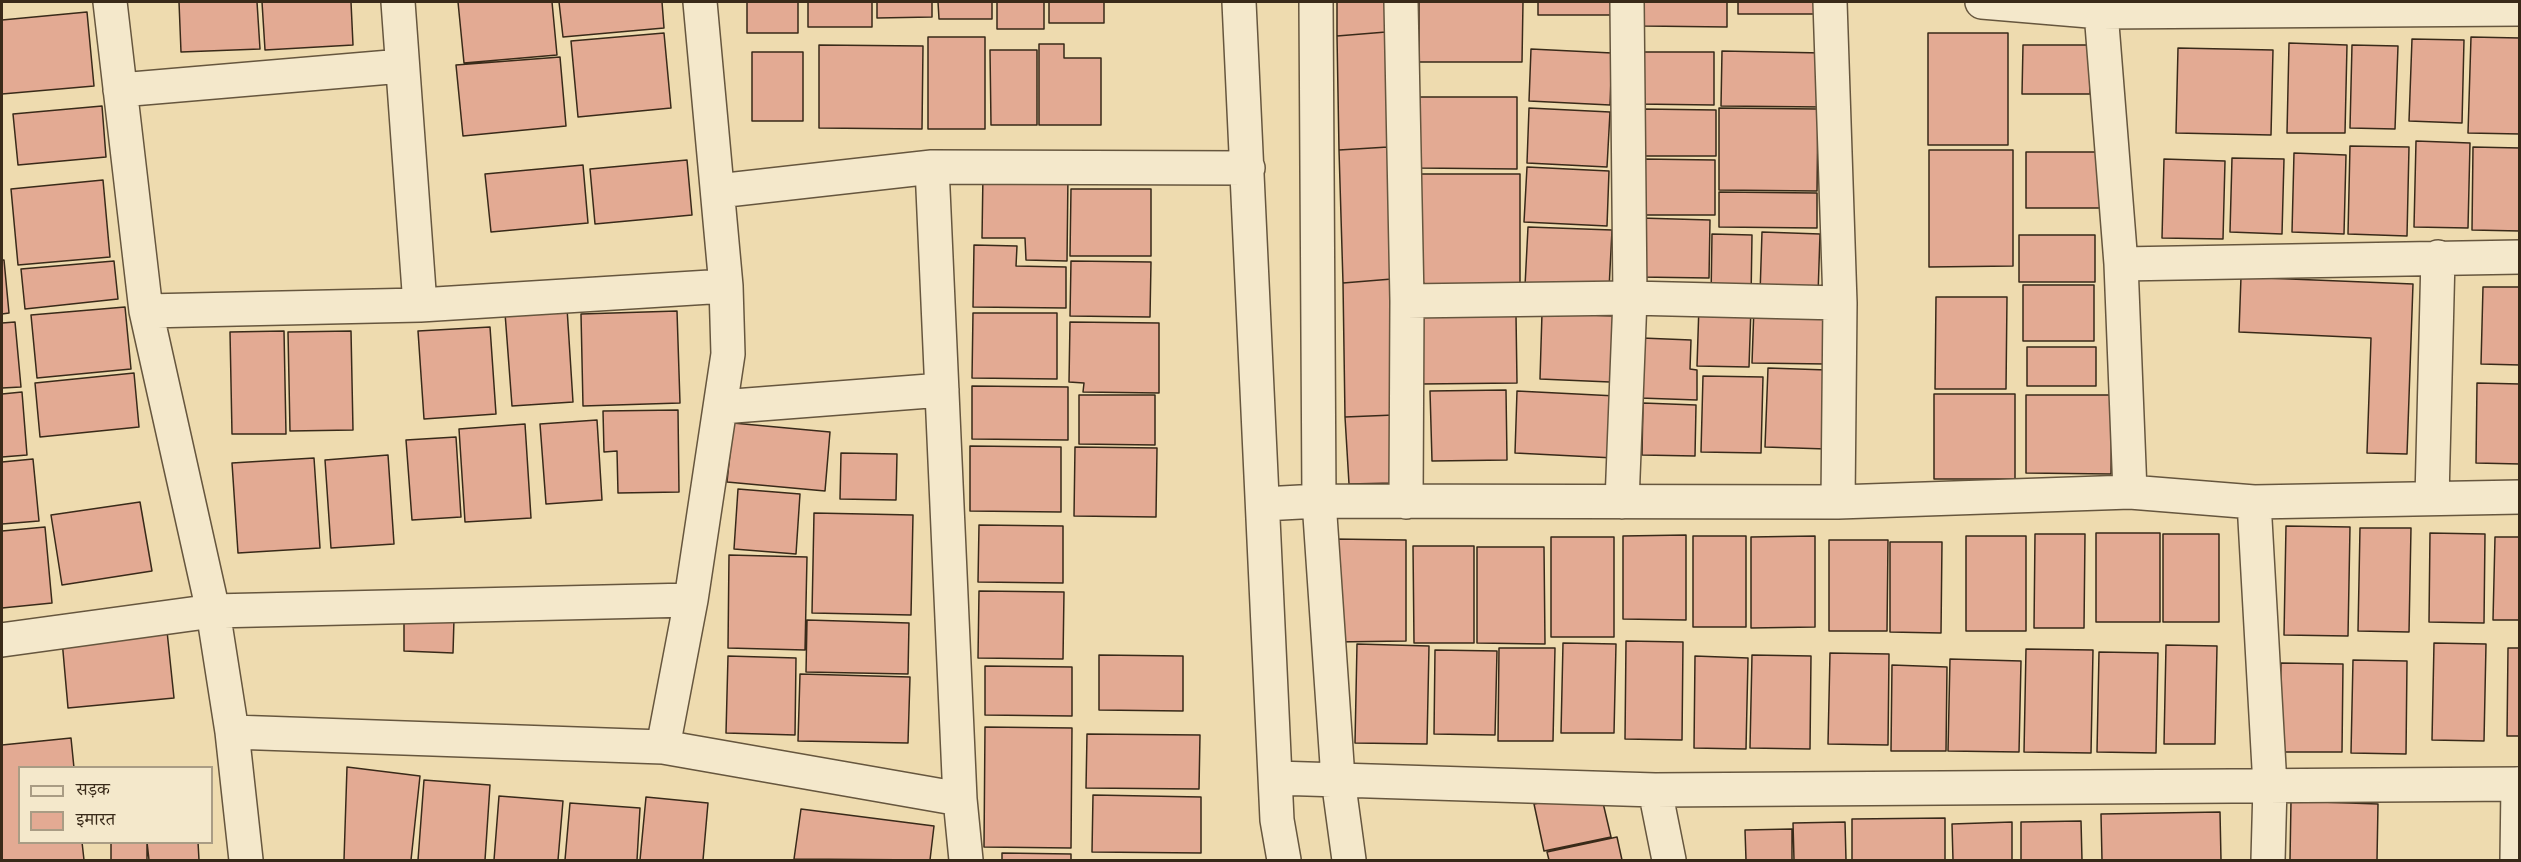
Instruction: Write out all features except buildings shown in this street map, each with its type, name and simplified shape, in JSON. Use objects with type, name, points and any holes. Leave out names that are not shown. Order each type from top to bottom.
[{"type":"street","points":[[110,2],[146,312],[213,611],[232,732],[246,861]]},
{"type":"street","points":[[398,2],[420,305]]},
{"type":"street","points":[[663,747],[691,600],[722,406],[728,354],[726,286],[700,2]]},
{"type":"street","points":[[1239,2],[1277,820],[1284,861]]},
{"type":"street","points":[[1316,2],[1319,501],[1338,779],[1349,861]]},
{"type":"street","points":[[1401,2],[1407,301],[1406,502]]},
{"type":"street","points":[[1622,502],[1630,298],[1627,2]]},
{"type":"street","points":[[1830,2],[1840,303],[1838,502]]},
{"type":"street","points":[[1982,2],[2101,12],[2520,9]]},
{"type":"street","points":[[2101,12],[2121,264],[2130,492]]},
{"type":"street","points":[[120,90],[402,66]]},
{"type":"street","points":[[718,191],[932,167],[1248,168]]},
{"type":"street","points":[[932,167],[960,799],[966,861]]},
{"type":"street","points":[[2432,498],[2438,257]]},
{"type":"street","points":[[2121,264],[2520,257]]},
{"type":"street","points":[[146,312],[420,305],[726,286]]},
{"type":"street","points":[[1407,301],[1630,298],[1840,303]]},
{"type":"street","points":[[722,406],[942,390]]},
{"type":"street","points":[[1263,504],[1319,501],[1838,502],[2130,492],[2254,502],[2520,497]]},
{"type":"street","points":[[2254,502],[2270,786],[2268,861]]},
{"type":"street","points":[[2,640],[213,611],[691,600]]},
{"type":"street","points":[[232,732],[663,747],[960,799]]},
{"type":"street","points":[[1276,777],[1655,790],[2519,784],[2517,861]]},
{"type":"street","points":[[1655,790],[1669,861]]}]
